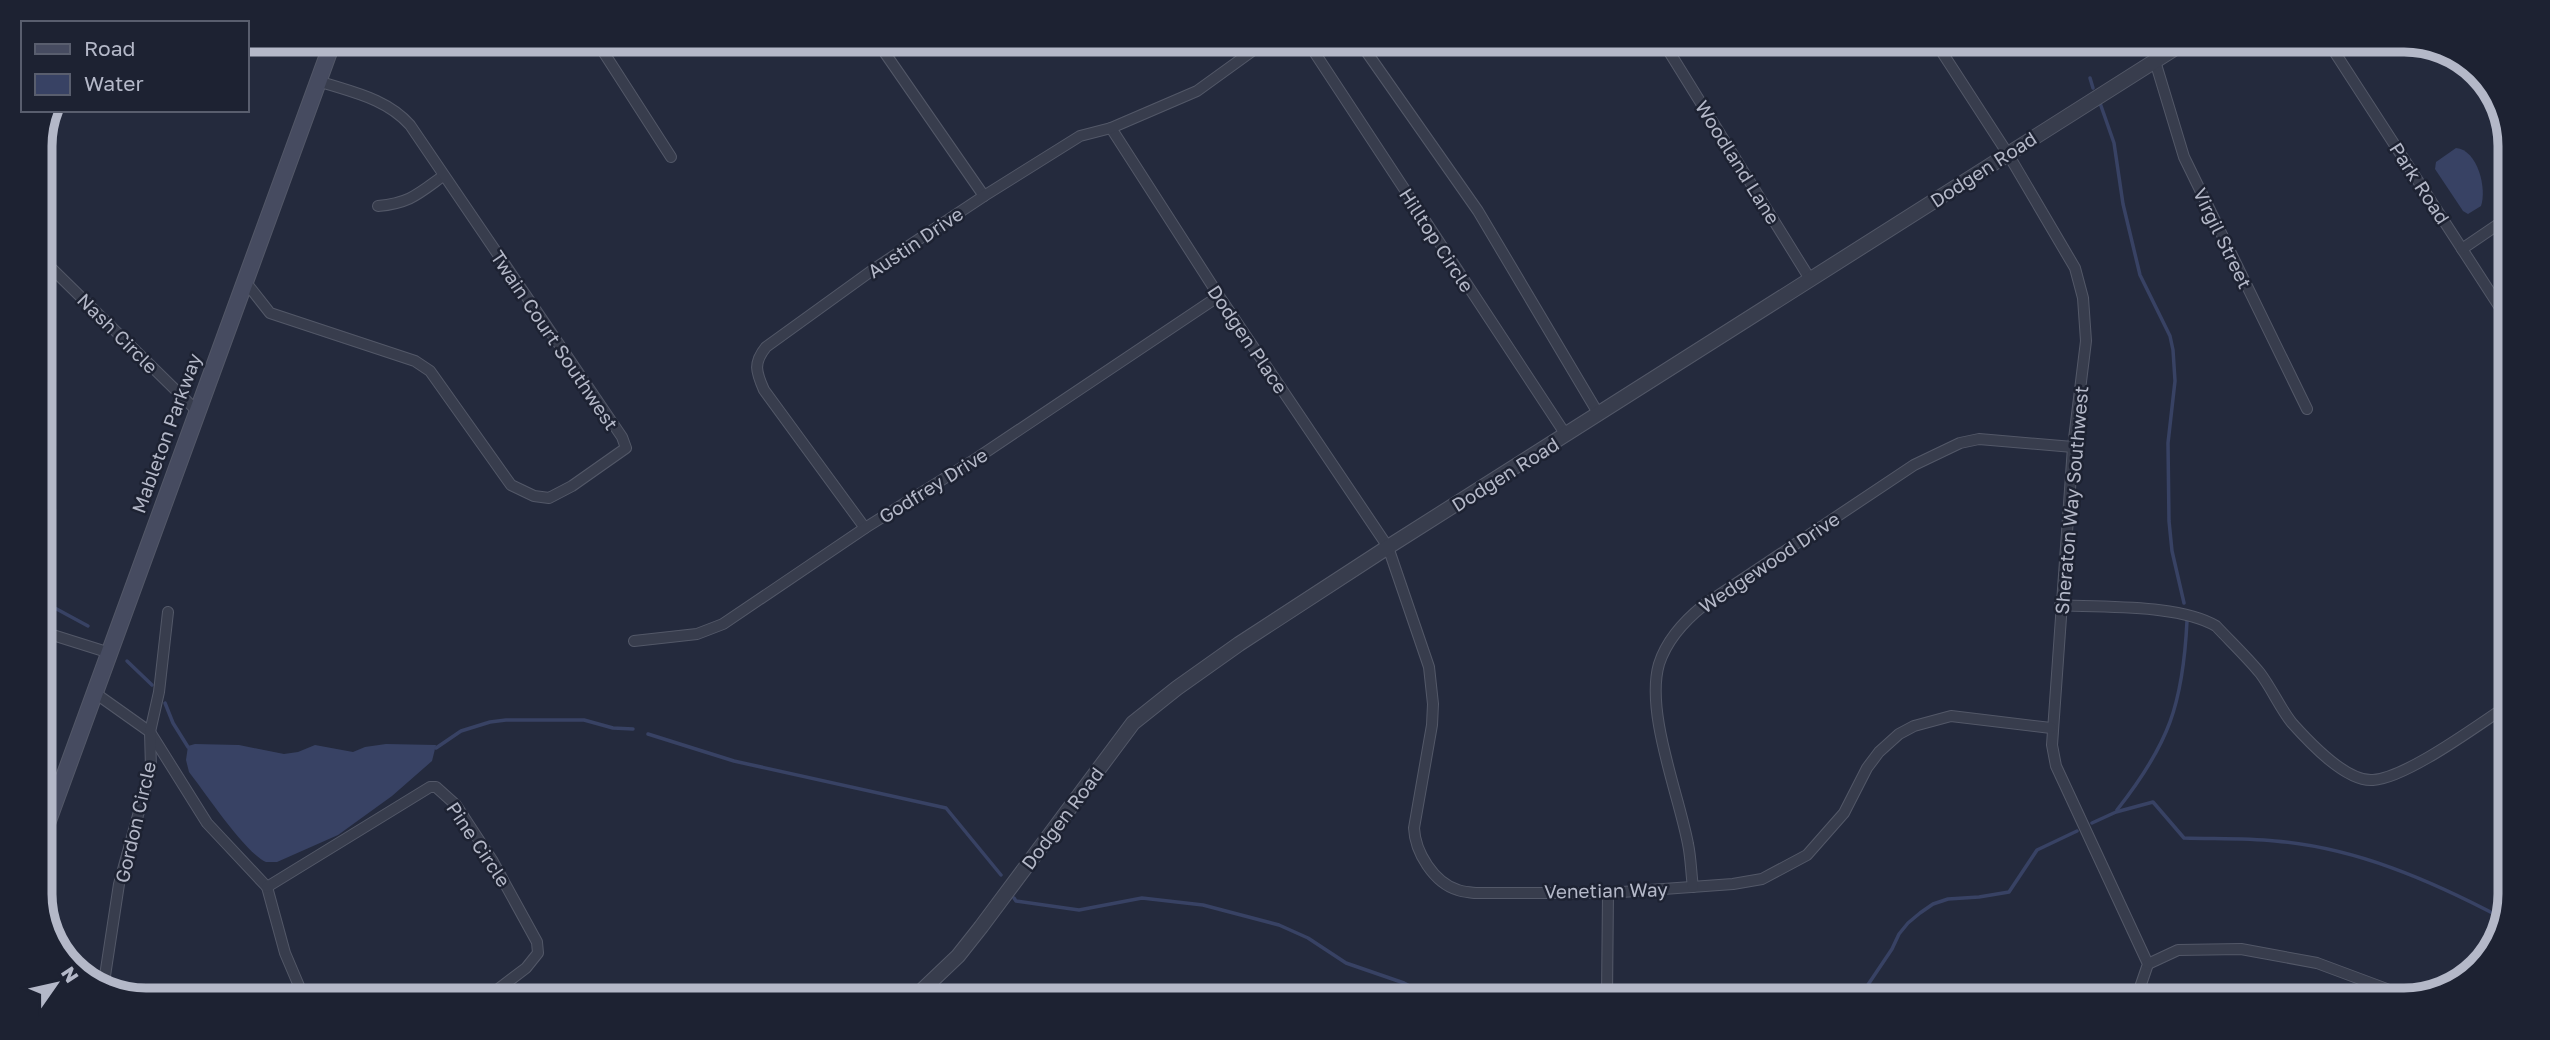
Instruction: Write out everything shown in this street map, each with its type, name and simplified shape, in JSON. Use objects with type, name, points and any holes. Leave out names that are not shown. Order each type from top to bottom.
[{"type":"main road","name":"Mableton Parkway","points":[[53,805],[328,53]]},
{"type":"street","points":[[604,53],[671,157]]},
{"type":"street","points":[[885,53],[984,196]]},
{"type":"street","name":"Austin Drive","points":[[865,528],[764,390],[755,370],[759,356],[774,340],[984,196],[1080,136],[1111,128],[1197,91],[1250,53]]},
{"type":"street","name":"Hilltop Circle","points":[[1315,53],[1566,435]]},
{"type":"street","points":[[1367,53],[1478,211],[1598,413]]},
{"type":"street","name":"Woodland Lane","points":[[1669,53],[1810,279]]},
{"type":"street","name":"Sheraton Way Southwest","points":[[1943,53],[2008,154],[2075,268],[2083,298],[2086,341],[2073,447],[2051,728],[2052,746],[2056,766],[2148,964]]},
{"type":"street","name":"Dodgen Road","points":[[924,988],[958,956],[981,928],[1133,723],[1177,688],[1239,644],[1388,547],[2168,53]]},
{"type":"street","name":"Park Road","points":[[2335,53],[2497,303]]},
{"type":"street","name":"Virgil Street","points":[[2155,61],[2183,157],[2307,409]]},
{"type":"street","name":"Twain Court Southwest","points":[[244,280],[263,307],[280,317],[415,361],[430,371],[511,485],[534,496],[549,498],[572,486],[626,448],[622,437],[401,115],[380,101],[318,81]]},
{"type":"street","name":"Dodgen Place","points":[[1111,128],[1219,296],[1388,547]]},
{"type":"street","points":[[378,206],[410,200],[443,176]]},
{"type":"street","points":[[2462,249],[2497,225]]},
{"type":"street","name":"Nash Circle","points":[[53,270],[196,410]]},
{"type":"street","name":"Godfrey Drive","points":[[635,640],[696,634],[723,624],[1219,296]]},
{"type":"street","name":"Wedgewood Drive","points":[[1693,887],[1688,844],[1673,789],[1656,689],[1666,646],[1684,621],[1914,465],[1950,447],[1979,439],[2073,447]]},
{"type":"street","name":"Venetian Way","points":[[1388,547],[1429,667],[1432,685],[1432,726],[1414,828],[1415,842],[1430,870],[1444,883],[1458,890],[1475,893],[1608,893],[1762,879],[1807,855],[1844,813],[1867,768],[1879,752],[1899,734],[1914,726],[1951,716],[2051,728]]},
{"type":"street","points":[[2060,605],[2181,612],[2208,621],[2216,626],[2260,674],[2291,722],[2322,754],[2352,776],[2372,780],[2396,774],[2498,712]]},
{"type":"street","name":"Gordon Circle","points":[[105,978],[120,884],[151,768],[150,732],[159,692],[168,612]]},
{"type":"street","points":[[53,635],[110,653]]},
{"type":"street","points":[[95,692],[150,732],[207,823],[267,887],[285,953],[300,988]]},
{"type":"street","name":"Pine Circle","points":[[267,887],[430,787],[436,787],[456,805],[492,860],[537,942],[538,953],[526,968],[500,988]]},
{"type":"street","points":[[1607,988],[1608,893]]},
{"type":"street","points":[[2140,988],[2148,964],[2178,950],[2241,949],[2317,963],[2384,988]]},
{"type":"water","points":[[2456,148],[2464,150],[2470,156],[2482,181],[2481,206],[2468,214],[2463,211],[2435,169],[2436,162]]},
{"type":"water","points":[[386,744],[436,745],[432,761],[392,796],[338,835],[277,862],[266,862],[237,835],[189,772],[186,760],[188,746],[239,745],[284,754],[315,745],[353,752]]},
{"type":"waterway","points":[[2090,78],[2093,88]]},
{"type":"waterway","points":[[2100,103],[2114,143],[2123,204],[2140,275],[2170,336],[2173,350],[2175,381],[2168,443],[2169,521],[2172,551],[2184,603]]},
{"type":"waterway","points":[[53,607],[88,626]]},
{"type":"waterway","points":[[2117,810],[2149,764],[2170,722],[2182,676],[2187,621]]},
{"type":"waterway","points":[[127,661],[152,685]]},
{"type":"waterway","points":[[165,703],[173,723],[188,747]]},
{"type":"waterway","points":[[436,748],[461,731],[506,720],[584,720],[613,728],[633,729]]},
{"type":"waterway","points":[[648,734],[734,761],[946,808],[1001,875]]},
{"type":"waterway","points":[[2092,823],[2116,812],[2153,802],[2184,838],[2264,840],[2335,851],[2363,858],[2420,879],[2495,915]]},
{"type":"waterway","points":[[1866,988],[1899,934],[1920,913],[1933,904],[1948,899],[2009,892],[2037,850],[2077,831]]},
{"type":"waterway","points":[[1014,898],[1016,901],[1079,910],[1142,898],[1203,905],[1279,925],[1308,938],[1346,963],[1414,988]]}]
